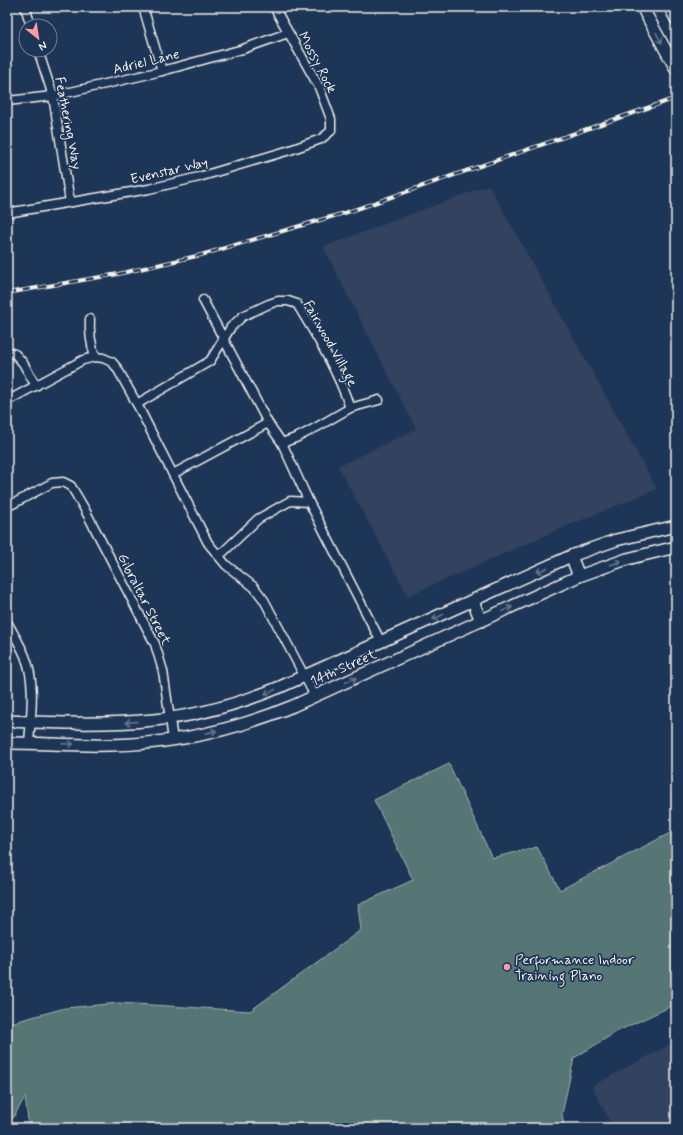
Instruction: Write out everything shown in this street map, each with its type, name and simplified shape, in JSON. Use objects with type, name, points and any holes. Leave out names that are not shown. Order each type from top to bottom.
[{"type":"main road","points":[[642,7],[676,69]]},
{"type":"main road","points":[[670,7],[676,19]]},
{"type":"main road","name":"14th Street","points":[[7,721],[114,723],[169,718],[200,713],[241,702],[268,693],[571,556],[616,540],[676,526]]},
{"type":"main road","name":"14th Street","points":[[7,742],[111,745],[173,740],[211,733],[249,722],[279,712],[579,576],[627,559],[676,547]]},
{"type":"main road","points":[[571,556],[579,576]]},
{"type":"main road","points":[[473,601],[481,621]]},
{"type":"street","points":[[25,7],[28,18]]},
{"type":"street","points":[[143,7],[162,71]]},
{"type":"street","name":"Mossy Rock","points":[[274,7],[319,87],[331,119],[331,131]]},
{"type":"street","name":"Adriel Lane","points":[[7,101],[53,96],[162,71],[236,51],[288,33]]},
{"type":"street","name":"Feathering Way","points":[[41,58],[53,96],[70,202]]},
{"type":"street","name":"Evenstar Way","points":[[7,213],[149,189],[199,177],[290,150],[321,139],[331,131]]},
{"type":"street","points":[[203,300],[268,423],[282,443],[309,502],[381,642]]},
{"type":"street","name":"Fairwood Village","points":[[137,404],[210,362],[231,327],[243,316],[278,301],[288,301],[297,304],[332,367],[350,408]]},
{"type":"street","points":[[90,319],[91,346],[95,357]]},
{"type":"street","points":[[7,352],[15,354],[23,363],[36,386]]},
{"type":"street","points":[[7,401],[83,360],[95,357],[103,358],[112,362],[117,368],[137,404],[208,543],[226,565],[254,587],[264,600],[315,696]]},
{"type":"street","name":"Fairwood Village","points":[[282,443],[310,430],[350,408],[379,400]]},
{"type":"street","points":[[173,474],[268,423]]},
{"type":"street","name":"Gibraltar Street","points":[[7,507],[52,483],[63,482],[71,486],[155,644],[163,671],[173,740]]},
{"type":"street","points":[[219,556],[258,519],[275,508],[290,501],[309,502]]},
{"type":"street","points":[[7,622],[25,657],[32,686],[29,743]]},
{"type":"shaded area","points":[[489,185],[657,489],[560,529],[408,596],[338,466],[416,429],[323,247]]},
{"type":"shaded area","points":[[676,1041],[676,1128],[613,1128],[592,1086]]},
{"type":"green space","name":"Performance Indoor Training Plano","points":[[449,764],[492,858],[537,847],[560,890],[676,830],[676,1004],[618,1031],[574,1058],[562,1114],[564,1128],[29,1128],[25,1097],[13,1118],[7,1124],[7,1024],[65,1008],[119,1003],[250,1011],[361,930],[358,905],[413,880],[374,800]]},
{"type":"railway","points":[[7,293],[118,274],[201,255],[351,211],[676,98]]},
{"type":"place","name":"Performance Indoor Training Plano","points":[[507,967]]}]
